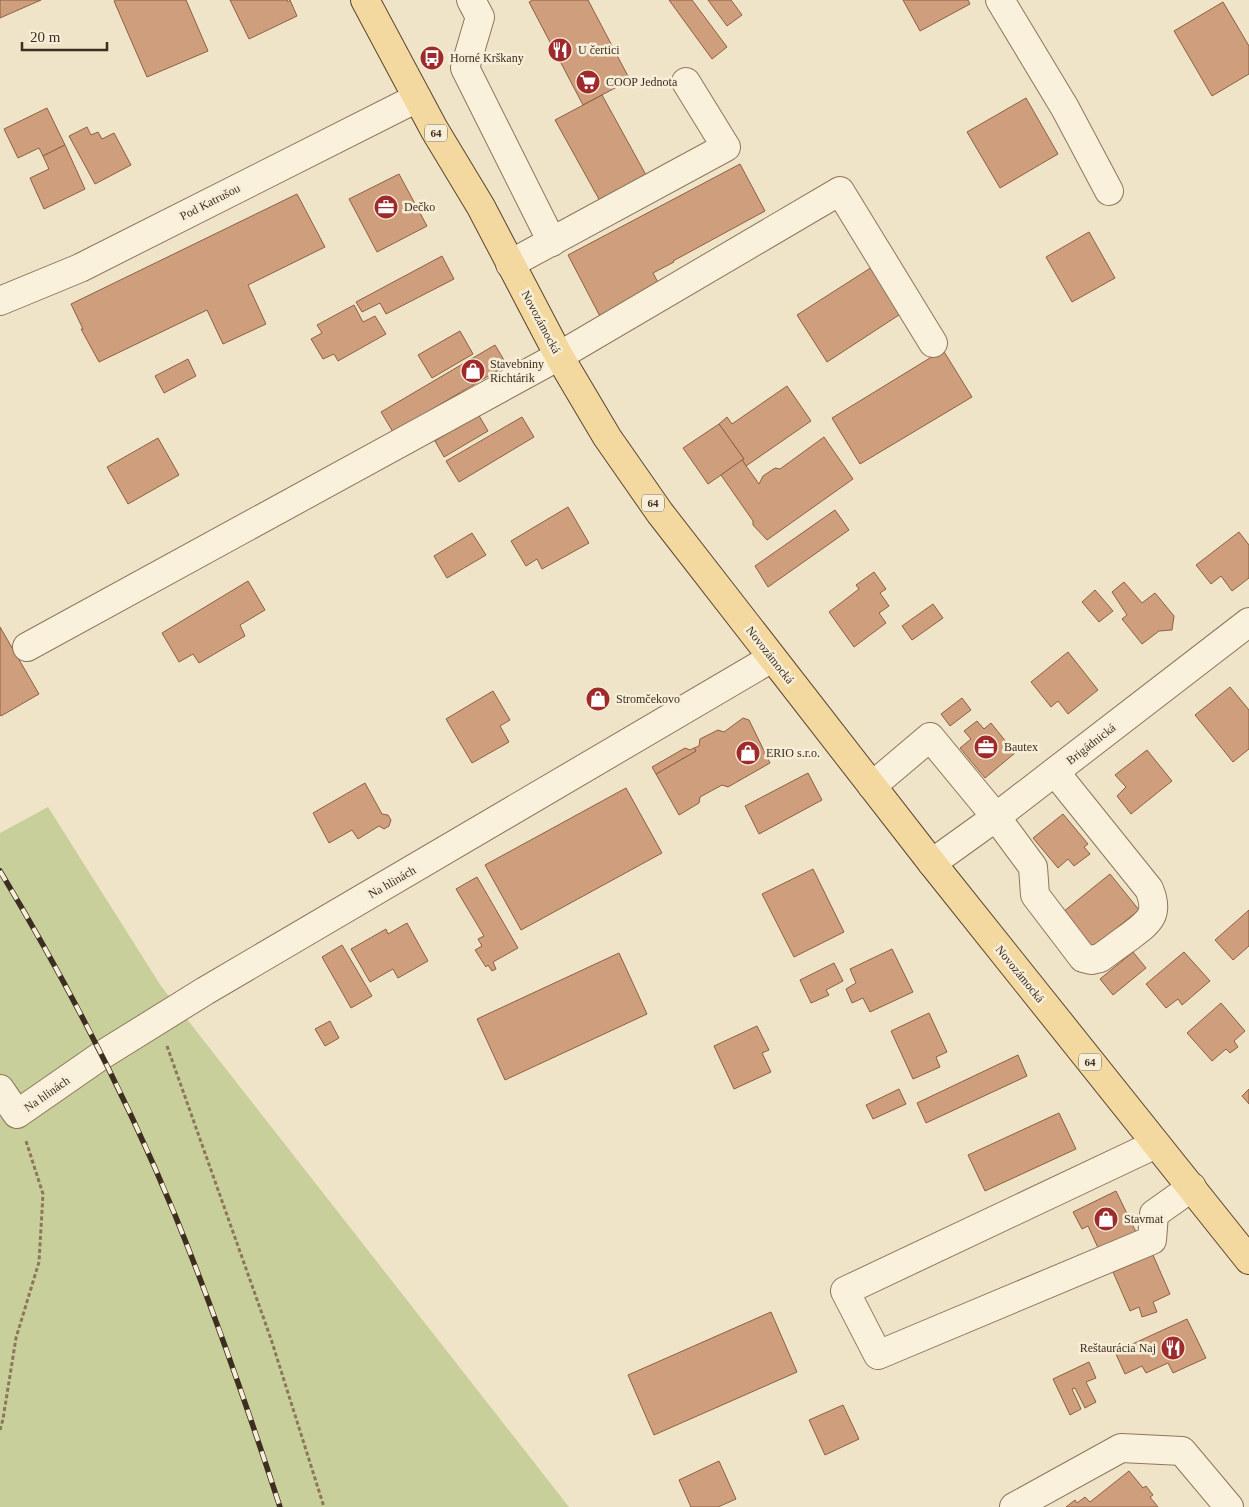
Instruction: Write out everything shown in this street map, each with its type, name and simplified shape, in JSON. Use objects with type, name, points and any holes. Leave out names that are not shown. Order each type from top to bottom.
[{"type":"main road","name":"Novozámocká","points":[[365,0],[417,98],[480,207],[559,356],[607,437],[660,513],[932,863],[1249,1260]]},
{"type":"street","points":[[471,0],[480,17],[465,68],[552,242]]},
{"type":"street","points":[[1000,0],[1065,108],[1109,191]]},
{"type":"street","points":[[510,264],[726,147],[686,82]]},
{"type":"street","name":"Pod Katrušou","points":[[0,300],[80,268],[417,98]]},
{"type":"street","points":[[27,647],[559,356],[840,191],[934,343]]},
{"type":"street","name":"Brigádnická","points":[[932,863],[996,817],[1249,622]]},
{"type":"street","name":"Na hlinách","points":[[17,1114],[102,1055],[157,1020],[772,658]]},
{"type":"street","points":[[872,786],[930,737],[996,817],[1033,867],[1035,895],[1083,958],[1091,960],[1100,958],[1148,923],[1153,911],[1154,900],[1149,889],[1055,772]]},
{"type":"street","points":[[0,1089],[17,1114]]},
{"type":"street","points":[[1156,1144],[845,1291],[878,1355],[1152,1240],[1154,1214],[1192,1187]]},
{"type":"street","points":[[1014,1507],[1121,1448],[1182,1451],[1229,1507]]},
{"type":"path","points":[[157,1020],[271,1339],[324,1507]]},
{"type":"path","points":[[0,1430],[4,1419],[16,1338],[39,1262],[42,1194],[17,1114]]},
{"type":"green space","points":[[48,807],[161,986],[569,1507],[0,1507],[0,833]]},
{"type":"building","points":[[0,0],[41,0],[0,18]]},
{"type":"building","points":[[186,0],[208,51],[147,77],[114,1]]},
{"type":"building","points":[[230,0],[287,0],[288,2],[290,0],[297,16],[249,39]]},
{"type":"building","points":[[533,0],[588,0],[630,80],[583,105],[529,2]]},
{"type":"building","points":[[669,0],[692,0],[727,47],[712,59]]},
{"type":"building","points":[[708,0],[731,0],[742,15],[727,26]]},
{"type":"building","points":[[903,0],[968,0],[970,4],[920,31]]},
{"type":"building","points":[[1223,2],[1249,46],[1249,74],[1212,96],[1174,31]]},
{"type":"building","points":[[602,95],[646,175],[600,201],[555,120]]},
{"type":"building","points":[[1026,98],[1058,154],[1000,188],[967,132]]},
{"type":"building","points":[[47,108],[65,145],[43,156],[39,148],[18,158],[4,129]]},
{"type":"building","points":[[87,127],[91,135],[98,132],[102,139],[114,133],[131,165],[95,184],[69,136]]},
{"type":"building","points":[[65,145],[85,189],[44,209],[30,178],[49,169],[43,156]]},
{"type":"building","points":[[740,164],[765,211],[653,273],[663,292],[604,324],[568,255]]},
{"type":"building","points":[[399,174],[427,226],[377,252],[349,199]]},
{"type":"building","points":[[297,194],[325,247],[248,285],[266,324],[223,344],[207,310],[99,362],[81,329],[83,329],[71,304]]},
{"type":"building","points":[[1089,232],[1115,278],[1072,302],[1046,257]]},
{"type":"building","points":[[442,256],[454,279],[386,314],[380,303],[362,312],[356,302]]},
{"type":"building","points":[[872,267],[902,313],[827,362],[797,315]]},
{"type":"building","points":[[354,305],[363,322],[375,316],[386,334],[338,361],[334,354],[323,359],[311,339],[322,333],[317,325]]},
{"type":"building","points":[[460,331],[473,354],[432,378],[418,355]]},
{"type":"building","points":[[495,345],[507,365],[393,432],[381,412]]},
{"type":"building","points":[[943,350],[972,397],[860,464],[832,418]]},
{"type":"building","points":[[188,359],[196,376],[164,393],[155,376]]},
{"type":"building","points":[[787,386],[811,421],[746,466],[742,460],[744,459],[719,424],[727,417],[732,424]]},
{"type":"building","points":[[478,414],[488,431],[444,457],[435,441]]},
{"type":"building","points":[[522,417],[534,437],[459,482],[446,461]]},
{"type":"building","points":[[719,424],[744,459],[708,484],[683,448]]},
{"type":"building","points":[[824,437],[853,479],[767,540],[753,525],[753,521],[721,475],[742,460],[759,484],[763,476],[775,468],[780,469]]},
{"type":"building","points":[[158,438],[179,475],[128,504],[107,467]]},
{"type":"building","points":[[568,507],[589,543],[542,569],[537,559],[526,566],[511,541]]},
{"type":"building","points":[[835,510],[849,530],[768,587],[755,566]]},
{"type":"building","points":[[1239,532],[1249,545],[1249,578],[1232,591],[1221,576],[1211,584],[1196,565]]},
{"type":"building","points":[[472,533],[486,555],[447,578],[434,556]]},
{"type":"building","points":[[874,572],[886,589],[880,593],[889,606],[879,613],[886,623],[854,647],[829,612],[859,589],[856,585]]},
{"type":"building","points":[[248,581],[265,610],[240,625],[245,636],[199,663],[193,654],[179,662],[162,633]]},
{"type":"building","points":[[1124,582],[1142,603],[1155,593],[1174,616],[1172,630],[1159,631],[1142,644],[1122,619],[1127,615],[1112,592]]},
{"type":"building","points":[[1095,590],[1113,611],[1099,622],[1082,602]]},
{"type":"building","points":[[933,604],[943,618],[912,640],[902,626]]},
{"type":"building","points":[[0,627],[39,694],[1,716],[0,715]]},
{"type":"building","points":[[1068,652],[1098,690],[1068,714],[1058,701],[1051,707],[1031,682]]},
{"type":"building","points":[[1230,687],[1249,710],[1249,749],[1233,762],[1195,715]]},
{"type":"building","points":[[493,691],[510,720],[500,726],[509,742],[472,763],[446,719]]},
{"type":"building","points":[[962,698],[971,710],[950,726],[941,714]]},
{"type":"building","points":[[743,718],[749,720],[770,763],[728,787],[722,785],[700,797],[699,803],[679,815],[656,774],[696,751],[694,748],[699,746],[700,739],[718,730],[724,732]]},
{"type":"building","points":[[977,721],[984,729],[991,723],[1015,753],[985,778],[960,748],[971,739],[964,731]]},
{"type":"building","points":[[685,748],[690,750],[694,748],[696,751],[656,774],[652,767]]},
{"type":"building","points":[[1147,750],[1172,781],[1131,814],[1117,796],[1126,787],[1115,775]]},
{"type":"building","points":[[808,773],[822,800],[759,834],[745,806]]},
{"type":"building","points":[[365,783],[382,814],[388,815],[391,820],[389,826],[384,829],[379,826],[358,839],[352,830],[329,843],[313,813]]},
{"type":"building","points":[[626,788],[662,853],[521,930],[485,865]]},
{"type":"building","points":[[1063,814],[1088,844],[1084,847],[1090,854],[1074,866],[1068,859],[1058,868],[1033,838]]},
{"type":"building","points":[[813,869],[844,932],[794,957],[762,894]]},
{"type":"building","points":[[1110,874],[1139,910],[1087,952],[1058,916]]},
{"type":"building","points":[[477,877],[518,948],[493,962],[496,969],[492,971],[488,965],[486,967],[475,950],[482,946],[478,939],[484,936],[456,889]]},
{"type":"building","points":[[1249,910],[1249,946],[1233,960],[1215,940]]},
{"type":"building","points":[[407,923],[428,961],[398,978],[393,969],[370,982],[351,949],[386,929],[388,934]]},
{"type":"building","points":[[342,945],[372,996],[351,1008],[322,957]]},
{"type":"building","points":[[892,949],[913,992],[870,1012],[863,998],[852,1003],[846,989],[856,983],[850,969]]},
{"type":"building","points":[[1133,952],[1146,968],[1113,995],[1100,979]]},
{"type":"building","points":[[1184,952],[1210,981],[1182,1005],[1178,999],[1166,1008],[1146,984]]},
{"type":"building","points":[[619,953],[647,1014],[505,1080],[477,1019]]},
{"type":"building","points":[[834,963],[843,981],[826,990],[829,995],[811,1003],[800,980]]},
{"type":"building","points":[[1221,1003],[1245,1031],[1234,1041],[1238,1047],[1230,1053],[1226,1049],[1212,1061],[1187,1033]]},
{"type":"building","points":[[929,1013],[947,1052],[936,1057],[940,1067],[913,1079],[891,1031]]},
{"type":"building","points":[[330,1021],[339,1038],[325,1046],[315,1029]]},
{"type":"building","points":[[757,1026],[769,1050],[762,1053],[771,1072],[734,1089],[714,1046]]},
{"type":"building","points":[[1018,1055],[1027,1076],[926,1123],[917,1103]]},
{"type":"building","points":[[899,1089],[906,1104],[873,1119],[866,1105]]},
{"type":"building","points":[[1249,1089],[1249,1104],[1242,1096]]},
{"type":"building","points":[[1059,1113],[1076,1149],[985,1191],[968,1155]]},
{"type":"building","points":[[1116,1191],[1136,1232],[1099,1250],[1088,1226],[1082,1229],[1073,1212]]},
{"type":"building","points":[[1153,1255],[1170,1294],[1153,1302],[1157,1312],[1142,1317],[1139,1307],[1130,1311],[1113,1272]]},
{"type":"building","points":[[771,1312],[797,1372],[654,1435],[628,1375]]},
{"type":"building","points":[[1187,1319],[1206,1358],[1173,1373],[1168,1363],[1146,1373],[1142,1366],[1125,1374],[1115,1352]]},
{"type":"building","points":[[1089,1362],[1096,1378],[1086,1382],[1096,1402],[1085,1408],[1075,1388],[1072,1389],[1081,1409],[1070,1415],[1053,1379]]},
{"type":"building","points":[[843,1405],[859,1439],[825,1455],[809,1420]]},
{"type":"building","points":[[719,1461],[736,1499],[718,1507],[691,1507],[679,1480]]},
{"type":"building","points":[[1129,1471],[1143,1488],[1146,1486],[1153,1495],[1150,1497],[1158,1507],[1066,1507],[1075,1500],[1077,1503],[1085,1497],[1090,1502]]},
{"type":"railway","points":[[0,871],[48,954],[94,1040],[156,1171],[217,1324],[280,1507]]},
{"type":"place","name":"U čertici","points":[[560,50]]},
{"type":"place","name":"Horné Krškany","points":[[432,58]]},
{"type":"place","name":"COOP Jednota","points":[[588,82]]},
{"type":"place","name":"Dečko","points":[[386,207]]},
{"type":"place","name":"Stavebniny Richtárik","points":[[473,371]]},
{"type":"place","name":"Stromčekovo","points":[[598,699]]},
{"type":"place","name":"Bautex","points":[[986,747]]},
{"type":"place","name":"ERIO s.r.o.","points":[[748,753]]},
{"type":"place","name":"Stavmat","points":[[1106,1219]]},
{"type":"place","name":"Reštaurácia Naj","points":[[1173,1348]]}]
